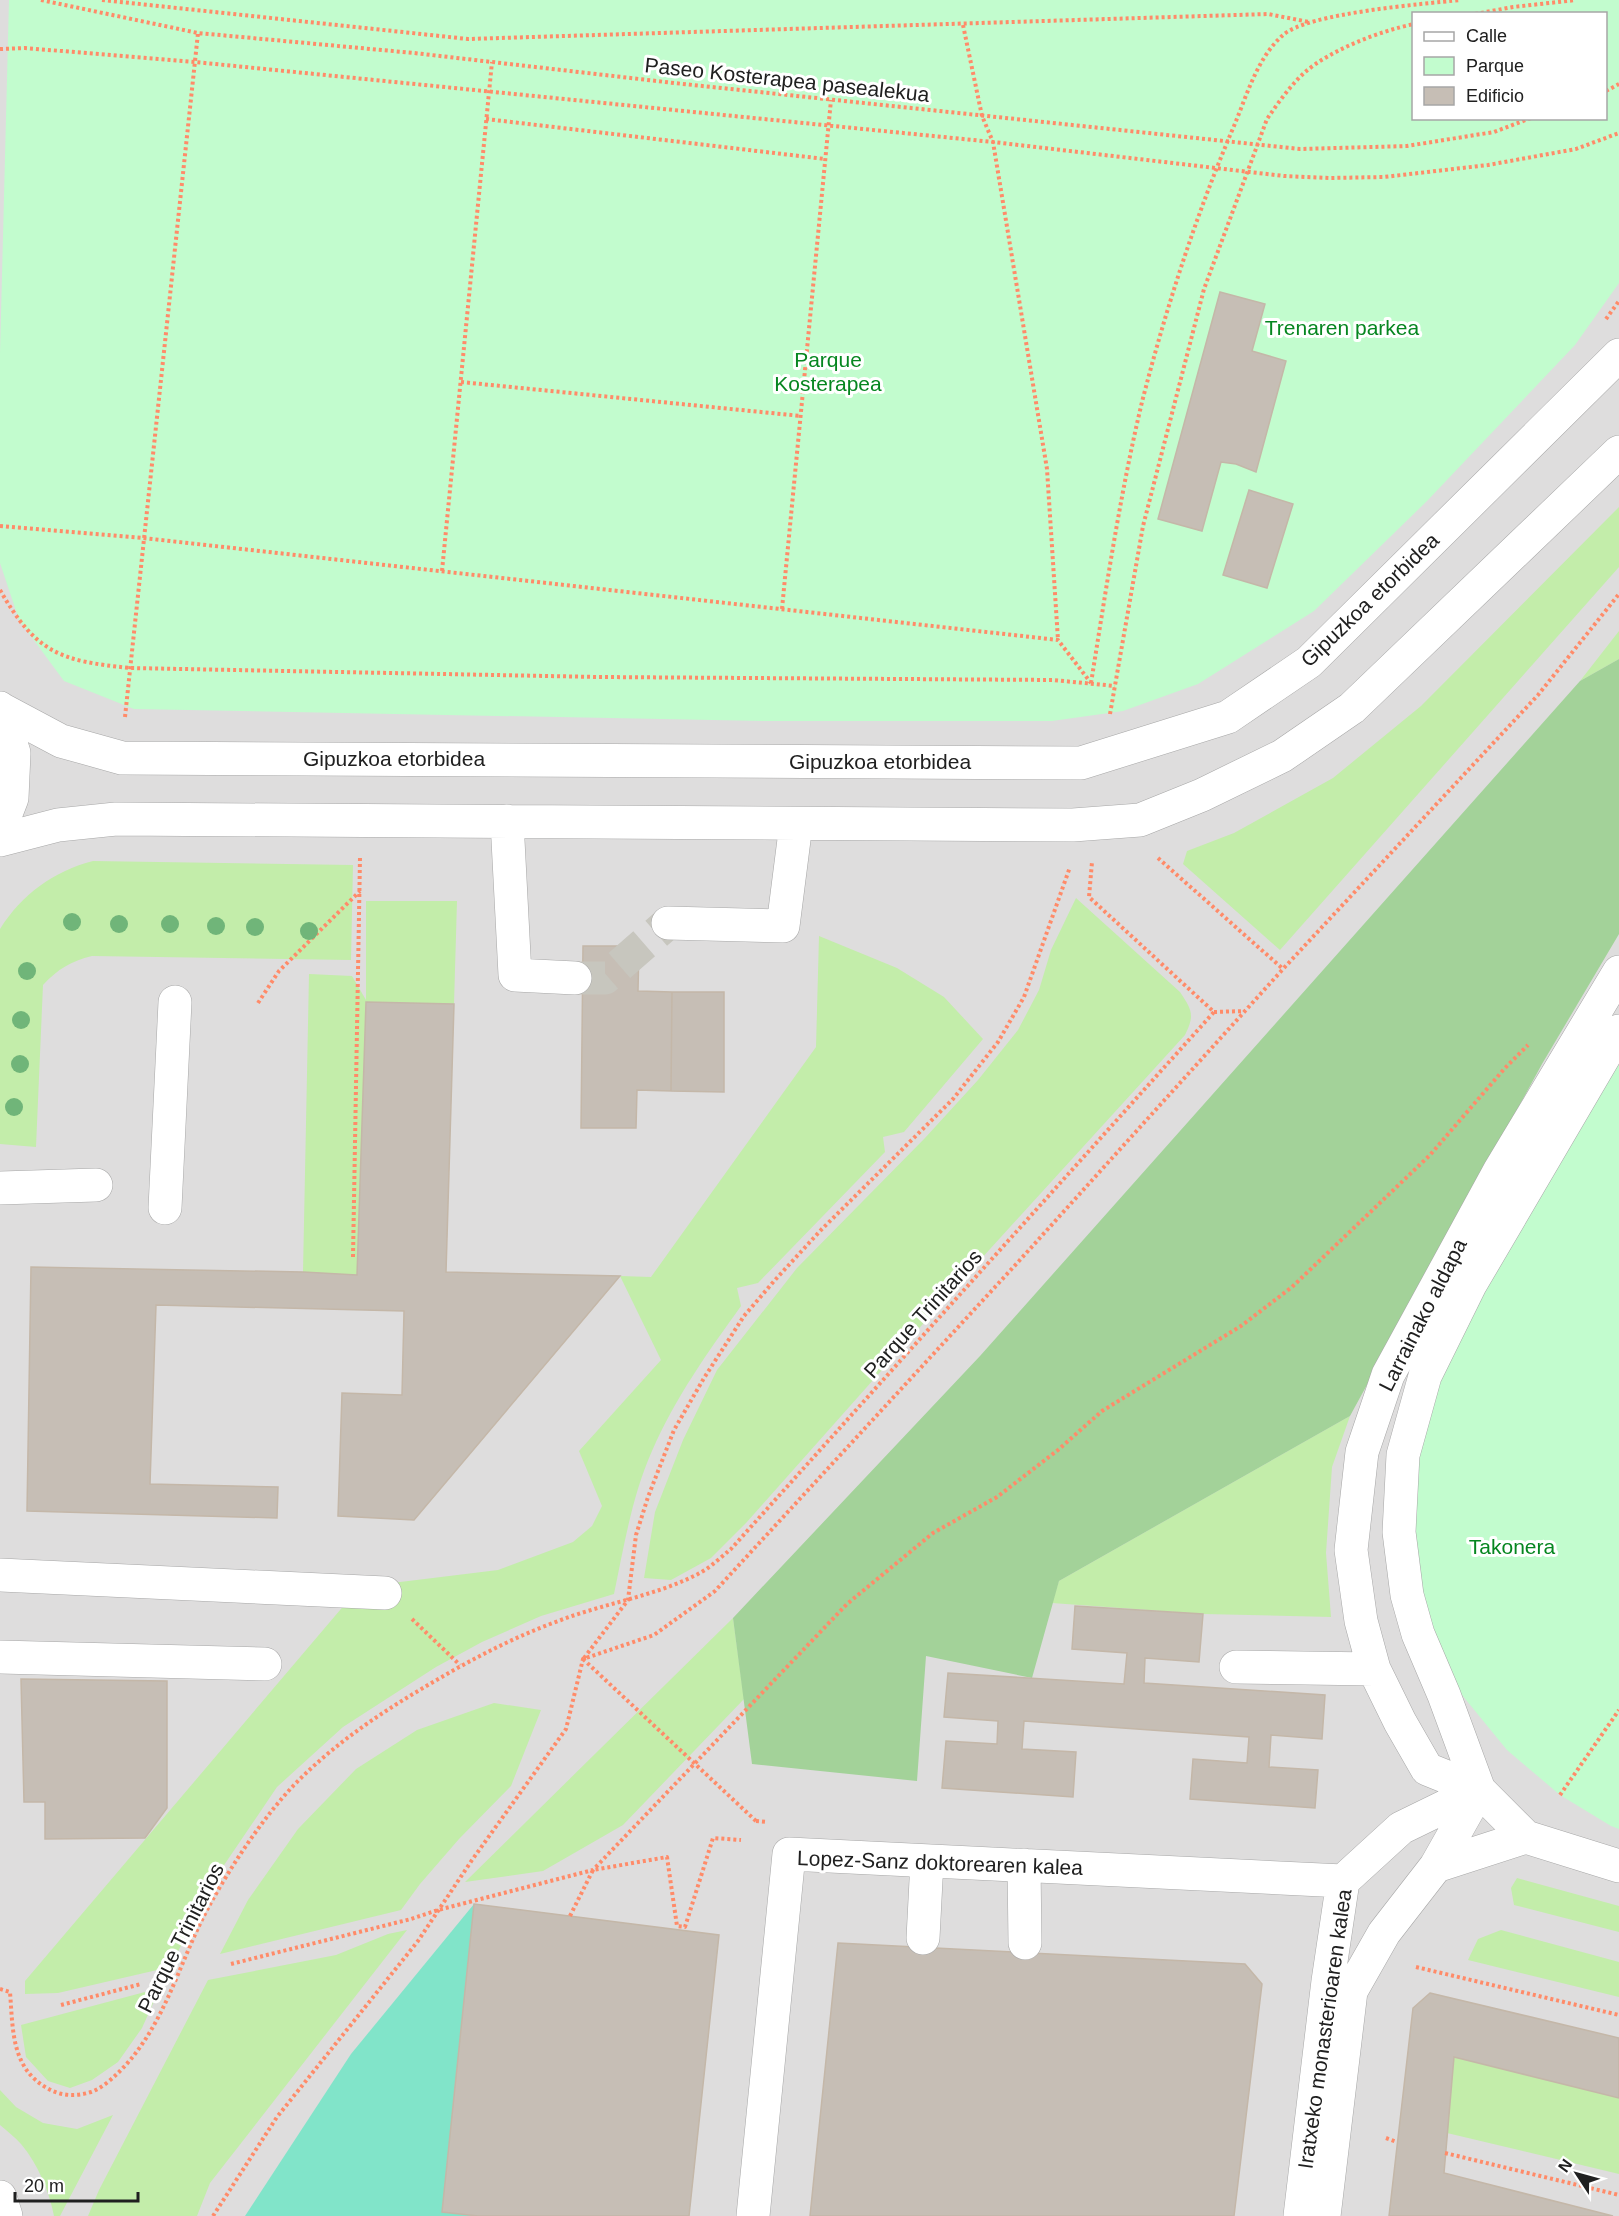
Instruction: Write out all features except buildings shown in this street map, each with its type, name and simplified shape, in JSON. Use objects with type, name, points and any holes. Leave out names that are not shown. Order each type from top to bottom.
[{"type":"street","name":"Gipuzkoa etorbidea","points":[[0,708],[62,741],[122,758],[1082,763],[1228,717],[1309,662],[1619,355]]},
{"type":"street","points":[[0,840],[58,825],[116,819],[1073,825],[1140,820],[1202,795],[1282,756],[1352,708],[1619,452]]},
{"type":"street","points":[[0,708],[14,753],[12,798],[0,829]]},
{"type":"street","points":[[507,821],[515,975],[575,978]]},
{"type":"street","points":[[668,923],[783,926],[796,824]]},
{"type":"street","name":"Larrainako aldapa","points":[[1619,972],[1500,1170],[1388,1375],[1362,1452],[1352,1550],[1361,1621],[1374,1670],[1427,1769],[1479,1790],[1526,1837],[1619,1866]]},
{"type":"street","points":[[165,1208],[174,1002]]},
{"type":"street","name":"Larrainako aldapa","points":[[1479,1790],[1444,1695],[1418,1634],[1407,1595],[1399,1532],[1403,1455],[1425,1376],[1470,1285],[1619,1031]]},
{"type":"street","points":[[0,1188],[96,1185]]},
{"type":"street","points":[[0,1575],[385,1593]]},
{"type":"street","points":[[0,1657],[266,1664]]},
{"type":"street","points":[[1236,1667],[1374,1670]]},
{"type":"street","name":"Iratxeko monasterioaren kalea","points":[[1401,1828],[1422,1787],[1427,1769]]},
{"type":"street","name":"Iratxeko monasterioaren kalea","points":[[1299,2216],[1328,1981],[1344,1881],[1401,1828],[1479,1790]]},
{"type":"street","name":"Iratxeko monasterioaren kalea","points":[[1324,2216],[1351,1991],[1384,1933],[1436,1866],[1479,1790]]},
{"type":"street","points":[[1436,1866],[1526,1837]]},
{"type":"street","name":"Lopez-Sanz doktorearen kalea","points":[[753,2216],[789,1854],[1344,1881]]},
{"type":"street","points":[[923,1938],[927,1861]]},
{"type":"street","points":[[1024,1865],[1025,1943]]},
{"type":"street","points":[[0,2197],[6,2216]]},
{"type":"path","name":"Paseo Kosterapea pasealekua","points":[[41,0],[198,33],[492,62],[1300,149],[1407,146],[1494,132],[1526,120]]},
{"type":"path","points":[[102,0],[468,39],[1268,14],[1309,22]]},
{"type":"path","points":[[1091,684],[1116,532],[1142,402],[1178,279],[1217,168],[1265,55],[1284,34],[1309,22],[1460,0]]},
{"type":"path","points":[[1490,12],[1576,0]]},
{"type":"path","points":[[1110,715],[1143,526],[1169,421],[1204,289],[1267,119],[1305,72],[1338,51],[1371,37],[1412,24]]},
{"type":"path","points":[[963,25],[982,116],[993,142],[1047,469],[1058,640],[1091,684]]},
{"type":"path","points":[[125,717],[198,33]]},
{"type":"path","points":[[0,49],[25,48],[195,62],[1329,178],[1384,177],[1488,165],[1565,151],[1619,133]]},
{"type":"path","points":[[442,571],[492,62]]},
{"type":"path","points":[[782,609],[831,100]]},
{"type":"path","points":[[486,119],[825,159]]},
{"type":"path","points":[[1603,323],[1619,301]]},
{"type":"path","points":[[461,382],[801,416]]},
{"type":"path","points":[[0,526],[143,538],[1058,640]]},
{"type":"path","points":[[0,590],[16,618],[35,639],[52,651],[93,664],[130,668],[576,677],[1053,680],[1115,686]]},
{"type":"path","points":[[583,1659],[654,1635],[715,1591],[1019,1261],[1283,969],[1538,695],[1619,594]]},
{"type":"path","points":[[353,1257],[360,854]]},
{"type":"path","points":[[1158,858],[1283,969]]},
{"type":"path","points":[[213,2216],[277,2117],[418,1941],[566,1729],[583,1659],[628,1600],[636,1535],[648,1497],[674,1430],[704,1378],[744,1316],[820,1230],[953,1099],[998,1042],[1024,997],[1070,867]]},
{"type":"path","points":[[258,1003],[279,971],[360,891]]},
{"type":"path","points":[[1089,897],[1214,1012],[1245,1011]]},
{"type":"path","name":"Parque Trinitarios","points":[[0,1989],[10,1992],[13,2036],[21,2063],[35,2082],[56,2094],[77,2096],[93,2091],[110,2081],[147,2038],[208,1908],[273,1810],[294,1785],[345,1738],[460,1665],[519,1635],[592,1608],[628,1600],[669,1586],[700,1573],[731,1549],[1214,1012]]},
{"type":"path","points":[[570,1916],[593,1870],[847,1604],[933,1533],[997,1497],[1058,1450],[1102,1411],[1241,1326],[1292,1287],[1430,1155],[1505,1068],[1530,1043]]},
{"type":"path","points":[[385,1593],[460,1665]]},
{"type":"path","points":[[583,1659],[756,1821]]},
{"type":"path","points":[[1560,1795],[1619,1710]]},
{"type":"path","points":[[231,1964],[593,1870],[667,1857],[677,1926],[685,1927],[713,1838],[741,1840]]},
{"type":"path","points":[[1416,1967],[1619,2015]]},
{"type":"path","points":[[62,2005],[141,1984]]},
{"type":"path","points":[[1386,2138],[1397,2142]]},
{"type":"path","points":[[1445,2153],[1619,2195]]},
{"type":"shaded area","points":[[0,0],[1619,0],[1619,2216],[0,2216]]},
{"type":"green space","name":"Parque Kosterapea","points":[[9,0],[1619,0],[1619,283],[1575,345],[1427,501],[1314,611],[1198,684],[1123,711],[1052,721],[766,721],[134,709],[64,681],[19,620],[0,563],[0,354]]},
{"type":"green space","points":[[1619,507],[1619,567],[1280,950],[1183,864],[1187,851],[1234,833],[1333,778],[1421,706]]},
{"type":"green space","points":[[1619,631],[1619,659],[1580,681]]},
{"type":"green space","points":[[1619,659],[1619,934],[1542,1064],[1350,1416],[1059,1581],[1032,1678],[926,1656],[917,1781],[752,1764],[733,1618],[980,1356],[1580,681]]},
{"type":"green space","points":[[93,861],[353,865],[351,960],[92,956],[71,963],[54,974],[43,985],[36,1147],[0,1144],[0,929],[18,905],[40,886],[65,871]]},
{"type":"green space","points":[[1076,898],[1180,992],[1191,1013],[1185,1035],[970,1271],[746,1523],[711,1558],[671,1580],[644,1578],[655,1512],[683,1440],[717,1370],[797,1268],[925,1138],[978,1080],[1018,1030],[1039,990],[1051,950]]},
{"type":"green space","points":[[366,901],[457,901],[454,1004],[366,1002],[357,1275],[303,1272],[309,974],[352,976],[366,1000]]},
{"type":"green space","points":[[819,936],[897,968],[944,997],[983,1039],[904,1132],[883,1137],[885,1152],[758,1283],[737,1288],[741,1306],[682,1394],[661,1431],[645,1468],[629,1521],[614,1594],[541,1616],[482,1642],[436,1667],[343,1727],[277,1787],[218,1874],[170,1967],[58,1993],[25,1994],[25,1981],[346,1603],[392,1583],[498,1570],[573,1542],[592,1526],[602,1506],[579,1451],[661,1360],[620,1276],[651,1277],[816,1047]]},
{"type":"green space","name":"Takonera","points":[[1619,1055],[1619,1829],[1560,1795],[1507,1750],[1453,1684],[1404,1563],[1411,1462],[1445,1351]]},
{"type":"green space","points":[[1350,1416],[1332,1467],[1326,1553],[1331,1617],[1203,1614],[1052,1603],[1059,1581]]},
{"type":"green space","points":[[733,1618],[744,1699],[623,1825],[543,1871],[465,1882]]},
{"type":"green space","points":[[494,1703],[541,1710],[511,1786],[459,1839],[401,1910],[220,1954],[248,1900],[298,1829],[356,1769],[417,1730]]},
{"type":"green space","points":[[1517,1878],[1619,1906],[1619,1932],[1514,1905],[1511,1888]]},
{"type":"green space","points":[[474,1904],[719,1935],[689,2216],[245,2216],[351,2054]]},
{"type":"green space","points":[[407,1930],[210,2183],[197,2216],[88,2216],[99,2190],[208,1980],[336,1955],[388,1934]]},
{"type":"green space","points":[[1501,1930],[1619,1962],[1619,1997],[1468,1960],[1478,1939]]},
{"type":"green space","points":[[160,1988],[142,2028],[118,2062],[92,2080],[70,2088],[48,2081],[26,2057],[21,2025]]},
{"type":"green space","points":[[1454,2057],[1619,2098],[1619,2174],[1447,2133]]},
{"type":"green space","points":[[0,2090],[16,2107],[43,2123],[77,2129],[113,2115],[60,2216],[54,2216],[46,2188],[33,2160],[19,2141],[0,2125]]},
{"type":"tunnel","points":[[575,978],[605,978],[668,923]]},
{"type":"park label","name":"Trenaren parkea","points":[[1342,328]]}]
